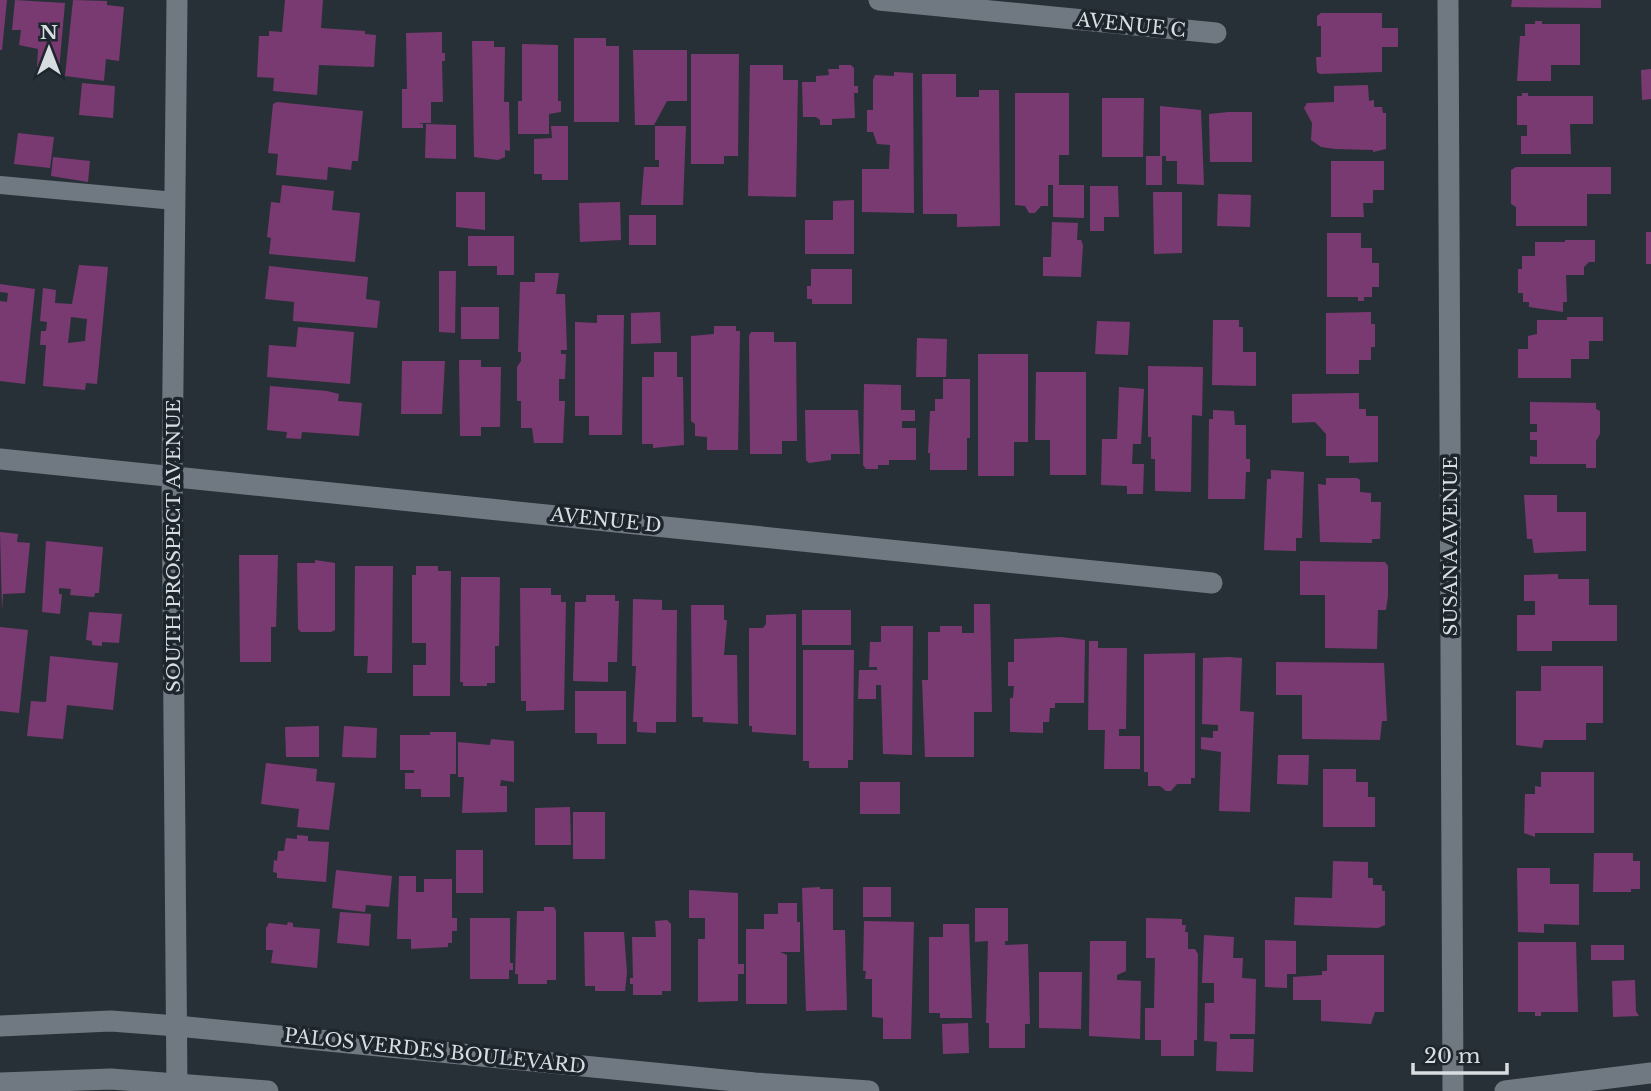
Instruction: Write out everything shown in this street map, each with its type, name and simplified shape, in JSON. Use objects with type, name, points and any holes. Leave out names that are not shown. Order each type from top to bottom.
[{"type":"street","name":"SOUTH PROSPECT AVENUE","points":[[177,0],[172,474],[177,1087]]},
{"type":"street","name":"AVENUE C","points":[[878,0],[1216,33]]},
{"type":"street","name":"SUSANA AVENUE","points":[[1448,0],[1453,1091]]},
{"type":"street","name":"AVENUE D","points":[[0,459],[172,474],[1212,583]]},
{"type":"street","name":"PALOS VERDES BOULEVARD","points":[[0,1026],[111,1021],[755,1083],[869,1091]]},
{"type":"street","points":[[1505,1091],[1651,1073]]},
{"type":"street","points":[[0,1083],[91,1079],[177,1087],[268,1091]]},
{"type":"lane","points":[[0,185],[175,201]]},
{"type":"building","points":[[0,0],[7,0],[2,50],[0,50]]},
{"type":"building","points":[[15,0],[65,3],[59,70],[37,67],[38,49],[19,45],[21,30],[12,30]]},
{"type":"building","points":[[73,0],[107,1],[107,5],[124,7],[119,61],[106,59],[104,81],[65,76]]},
{"type":"building","points":[[285,0],[323,0],[321,28],[365,31],[365,34],[376,35],[374,67],[319,65],[317,95],[273,91],[274,78],[257,77],[259,36],[269,36],[269,31],[282,32]]},
{"type":"building","points":[[1512,0],[1601,0],[1601,8],[1511,7]]},
{"type":"building","points":[[1321,13],[1382,13],[1382,28],[1398,28],[1398,47],[1382,47],[1382,72],[1317,72],[1316,57],[1321,57],[1321,26],[1317,26],[1317,16]]},
{"type":"building","points":[[1535,21],[1542,21],[1542,24],[1580,24],[1580,65],[1551,65],[1551,81],[1517,81],[1520,36],[1525,36],[1525,24],[1535,24]]},
{"type":"building","points":[[442,32],[442,53],[445,53],[445,61],[442,61],[443,102],[431,102],[431,123],[418,123],[423,124],[423,128],[402,128],[402,89],[407,89],[406,33]]},
{"type":"building","points":[[574,38],[606,38],[606,46],[619,46],[619,122],[574,122]]},
{"type":"building","points":[[472,41],[494,41],[494,47],[505,47],[504,102],[509,102],[510,151],[505,150],[505,157],[498,160],[474,157]]},
{"type":"building","points":[[522,44],[558,45],[558,101],[561,101],[561,112],[549,114],[549,134],[518,134],[518,101],[522,101]]},
{"type":"building","points":[[633,50],[687,50],[687,101],[667,101],[654,125],[635,125]]},
{"type":"building","points":[[691,54],[739,54],[738,156],[724,156],[724,164],[691,164]]},
{"type":"building","points":[[750,65],[783,65],[783,80],[798,80],[796,197],[748,196]]},
{"type":"building","points":[[839,65],[851,65],[854,68],[854,86],[858,86],[858,93],[854,93],[855,118],[832,119],[832,125],[820,125],[820,120],[816,117],[803,117],[802,82],[816,82],[816,76],[829,75],[828,69],[839,69]]},
{"type":"building","points":[[1651,69],[1651,99],[1642,100],[1641,70]]},
{"type":"building","points":[[894,72],[913,73],[914,213],[862,212],[862,169],[889,169],[890,145],[877,144],[873,132],[867,132],[867,110],[873,110],[873,80],[875,75],[894,76]]},
{"type":"building","points":[[922,74],[956,74],[956,97],[979,97],[979,90],[999,90],[1000,226],[957,227],[957,214],[923,214]]},
{"type":"building","points":[[82,83],[115,86],[113,118],[79,115]]},
{"type":"building","points":[[1368,85],[1369,101],[1374,100],[1374,107],[1382,107],[1383,113],[1386,113],[1386,149],[1373,152],[1335,149],[1321,147],[1311,140],[1312,123],[1304,108],[1307,103],[1334,102],[1334,86]]},
{"type":"building","points":[[1015,93],[1069,93],[1069,155],[1059,155],[1059,185],[1084,185],[1084,218],[1053,217],[1053,185],[1048,185],[1048,206],[1041,206],[1035,213],[1029,213],[1025,206],[1015,205]]},
{"type":"building","points":[[1522,93],[1528,93],[1528,96],[1593,96],[1593,124],[1570,124],[1571,154],[1521,154],[1521,136],[1527,136],[1527,125],[1517,125],[1517,96],[1522,96]]},
{"type":"building","points":[[1102,98],[1144,98],[1143,157],[1102,157]]},
{"type":"building","points":[[277,102],[363,111],[358,161],[352,161],[351,170],[328,167],[327,180],[276,175],[278,154],[268,153],[273,104]]},
{"type":"building","points":[[1160,106],[1201,110],[1204,185],[1177,184],[1177,161],[1166,161],[1166,156],[1162,156],[1162,185],[1146,185],[1146,156],[1160,156]]},
{"type":"building","points":[[1252,112],[1252,162],[1210,162],[1209,114]]},
{"type":"building","points":[[426,124],[456,125],[456,159],[425,158]]},
{"type":"building","points":[[551,126],[568,126],[568,180],[542,180],[542,174],[534,174],[534,139],[552,138]]},
{"type":"building","points":[[655,126],[686,126],[683,205],[641,205],[644,167],[659,167],[659,160],[655,160]]},
{"type":"building","points":[[18,133],[54,137],[50,168],[14,164]]},
{"type":"building","points":[[53,157],[90,161],[88,182],[51,176]]},
{"type":"building","points":[[1331,161],[1384,161],[1384,190],[1373,190],[1373,203],[1363,203],[1364,217],[1331,217]]},
{"type":"building","points":[[1516,167],[1611,167],[1611,194],[1587,194],[1587,226],[1516,226],[1516,207],[1511,204],[1511,170]]},
{"type":"building","points":[[282,185],[334,191],[332,210],[360,213],[355,262],[269,254],[271,238],[267,237],[271,202],[280,203]]},
{"type":"building","points":[[1090,186],[1118,186],[1119,217],[1104,217],[1104,231],[1090,231]]},
{"type":"building","points":[[456,192],[485,192],[485,230],[456,227]]},
{"type":"building","points":[[1153,192],[1182,192],[1182,253],[1154,254]]},
{"type":"building","points":[[1218,194],[1251,195],[1250,227],[1217,226]]},
{"type":"building","points":[[854,200],[854,254],[805,254],[805,220],[833,220],[833,201]]},
{"type":"building","points":[[620,202],[621,240],[580,242],[579,203]]},
{"type":"building","points":[[629,215],[656,215],[656,245],[629,245]]},
{"type":"building","points":[[1052,222],[1078,223],[1077,240],[1081,240],[1083,245],[1081,277],[1043,276],[1043,257],[1051,257]]},
{"type":"building","points":[[1646,232],[1651,232],[1651,264],[1646,264]]},
{"type":"building","points":[[1327,233],[1361,233],[1361,248],[1372,248],[1372,263],[1379,263],[1379,287],[1372,287],[1372,297],[1364,297],[1364,301],[1358,301],[1358,297],[1327,297]]},
{"type":"building","points":[[468,236],[514,236],[514,275],[497,275],[497,266],[468,266]]},
{"type":"building","points":[[1595,240],[1595,262],[1589,262],[1584,267],[1584,275],[1566,275],[1567,302],[1563,302],[1563,312],[1529,307],[1529,302],[1523,302],[1523,293],[1518,293],[1518,269],[1522,269],[1522,256],[1535,256],[1535,242]]},
{"type":"building","points":[[79,265],[108,267],[97,384],[86,383],[85,390],[43,386],[46,345],[40,345],[41,331],[46,331],[47,322],[40,321],[43,288],[56,290],[55,303],[72,304]],"holes":[[[71,317],[87,319],[85,341],[68,343]]]},
{"type":"building","points":[[269,266],[368,277],[366,299],[380,301],[377,328],[293,321],[294,302],[265,299]]},
{"type":"building","points":[[811,269],[852,269],[852,304],[812,304],[812,299],[807,299],[807,286],[811,286]]},
{"type":"building","points":[[439,271],[456,271],[455,333],[439,332]]},
{"type":"building","points":[[535,273],[559,273],[556,294],[565,294],[567,350],[561,350],[561,354],[566,354],[565,379],[559,379],[559,401],[565,401],[563,443],[534,443],[532,428],[521,428],[521,401],[517,401],[517,367],[521,361],[521,352],[518,352],[520,282],[535,282]]},
{"type":"building","points":[[0,284],[35,289],[25,384],[0,381],[0,301],[7,302],[8,293],[0,292]]},
{"type":"building","points":[[461,307],[499,307],[499,339],[461,339]]},
{"type":"building","points":[[660,312],[661,343],[631,344],[631,313]]},
{"type":"building","points":[[1371,312],[1371,324],[1375,324],[1375,347],[1371,347],[1371,360],[1359,360],[1359,374],[1326,374],[1326,313]]},
{"type":"building","points":[[597,315],[624,315],[622,435],[589,435],[589,416],[575,416],[575,322],[597,323]]},
{"type":"building","points":[[1567,317],[1603,317],[1603,341],[1589,341],[1589,359],[1571,359],[1571,378],[1518,378],[1518,349],[1528,349],[1528,336],[1537,334],[1537,320],[1567,320]]},
{"type":"building","points":[[1213,320],[1239,320],[1239,327],[1243,327],[1243,352],[1256,352],[1256,386],[1212,385]]},
{"type":"building","points":[[1097,321],[1130,322],[1128,355],[1095,354]]},
{"type":"building","points":[[714,326],[736,326],[736,331],[740,331],[738,450],[707,450],[707,437],[695,436],[695,424],[691,421],[691,336],[714,334]]},
{"type":"building","points":[[298,327],[354,332],[350,384],[267,377],[269,345],[296,347]]},
{"type":"building","points":[[751,332],[774,332],[774,342],[796,342],[797,441],[782,441],[782,454],[750,454]]},
{"type":"building","points":[[917,338],[947,339],[946,377],[916,377]]},
{"type":"building","points":[[654,352],[677,352],[677,377],[683,377],[684,445],[653,448],[653,444],[642,444],[642,377],[654,377]]},
{"type":"building","points":[[978,354],[1028,354],[1028,442],[1014,442],[1014,476],[978,476]]},
{"type":"building","points":[[459,360],[481,360],[481,367],[501,367],[500,427],[481,427],[481,436],[460,436]]},
{"type":"building","points":[[402,361],[445,361],[442,414],[401,414]]},
{"type":"building","points":[[1148,366],[1203,367],[1202,416],[1192,415],[1191,492],[1155,491],[1155,459],[1151,459],[1151,437],[1148,437]]},
{"type":"building","points":[[1036,372],[1086,372],[1086,475],[1050,475],[1050,440],[1035,440]]},
{"type":"building","points":[[943,379],[970,379],[967,470],[930,470],[930,411],[935,411],[935,399],[943,399]]},
{"type":"building","points":[[864,384],[901,385],[901,410],[915,410],[915,421],[902,421],[902,428],[916,428],[916,460],[889,460],[889,465],[878,465],[878,469],[866,469],[863,465]]},
{"type":"building","points":[[270,386],[327,391],[339,394],[338,401],[362,403],[359,436],[302,432],[301,439],[286,438],[287,432],[267,430]]},
{"type":"building","points":[[1119,387],[1144,389],[1141,444],[1133,444],[1132,464],[1144,464],[1143,494],[1127,494],[1127,486],[1101,485],[1102,439],[1117,439]]},
{"type":"building","points":[[1359,393],[1359,409],[1366,409],[1366,416],[1378,416],[1378,462],[1349,463],[1349,456],[1326,456],[1326,434],[1315,422],[1292,423],[1292,394]]},
{"type":"building","points":[[1530,402],[1596,403],[1596,409],[1600,411],[1600,434],[1596,441],[1596,468],[1586,468],[1586,464],[1530,464],[1530,456],[1537,457],[1537,440],[1530,440],[1530,432],[1537,432],[1537,424],[1530,424]]},
{"type":"building","points":[[805,410],[858,410],[860,454],[831,454],[831,460],[809,463],[806,460]]},
{"type":"building","points":[[1213,410],[1234,411],[1235,425],[1246,425],[1246,459],[1250,459],[1250,472],[1246,472],[1245,499],[1208,499],[1209,419],[1213,419]]},
{"type":"building","points":[[1271,470],[1304,472],[1302,538],[1296,538],[1296,551],[1264,550],[1267,479],[1271,479]]},
{"type":"building","points":[[1326,478],[1357,478],[1360,480],[1360,492],[1371,493],[1371,502],[1381,502],[1380,539],[1372,539],[1372,543],[1320,542],[1318,484],[1326,485]]},
{"type":"building","points":[[1524,495],[1557,495],[1557,512],[1586,512],[1586,551],[1534,553],[1532,539],[1527,539]]},
{"type":"building","points":[[0,532],[18,534],[17,542],[30,543],[25,593],[3,594],[2,611]]},
{"type":"building","points":[[46,541],[103,547],[99,593],[95,593],[94,597],[70,595],[71,589],[59,588],[59,594],[62,594],[60,614],[42,612]]},
{"type":"building","points":[[239,555],[278,555],[276,627],[271,627],[271,662],[240,662]]},
{"type":"building","points":[[315,560],[335,563],[335,630],[331,632],[301,632],[298,629],[297,563],[315,563]]},
{"type":"building","points":[[1300,561],[1385,562],[1388,566],[1388,596],[1386,610],[1378,610],[1377,649],[1325,648],[1325,595],[1300,595]]},
{"type":"building","points":[[355,566],[393,566],[392,673],[367,673],[368,656],[354,656]]},
{"type":"building","points":[[416,566],[438,566],[438,571],[451,571],[450,696],[413,696],[413,665],[426,665],[426,643],[412,643],[412,575],[416,575]]},
{"type":"building","points":[[1558,574],[1558,579],[1589,579],[1589,605],[1617,605],[1617,641],[1552,641],[1552,651],[1517,651],[1517,615],[1535,615],[1535,601],[1524,601],[1524,575]]},
{"type":"building","points":[[461,577],[500,577],[499,646],[495,646],[495,683],[487,683],[487,686],[463,686],[463,682],[460,682]]},
{"type":"building","points":[[520,588],[551,588],[551,595],[561,595],[561,602],[566,602],[564,710],[526,711],[526,701],[521,701]]},
{"type":"building","points":[[586,595],[615,595],[615,601],[619,601],[617,662],[608,662],[608,682],[573,681],[575,602],[586,602]]},
{"type":"building","points":[[633,599],[662,600],[662,610],[677,610],[676,722],[656,722],[656,733],[637,732],[637,722],[633,722],[636,666],[632,666]]},
{"type":"building","points":[[974,604],[990,604],[992,712],[974,712],[974,757],[925,757],[922,680],[928,680],[928,632],[940,632],[940,626],[962,626],[962,633],[974,633]]},
{"type":"building","points":[[691,605],[724,605],[724,620],[727,620],[724,655],[737,655],[738,724],[703,722],[703,717],[692,717]]},
{"type":"building","points":[[802,610],[851,610],[851,645],[802,645]]},
{"type":"building","points":[[89,612],[122,614],[119,643],[102,642],[102,646],[92,645],[92,641],[86,640]]},
{"type":"building","points":[[796,614],[796,735],[752,732],[752,726],[749,726],[749,628],[763,628],[766,615]]},
{"type":"building","points":[[881,626],[913,626],[912,755],[883,754],[881,685],[876,685],[876,699],[858,699],[859,670],[877,670],[877,667],[869,667],[870,642],[881,642]]},
{"type":"building","points":[[0,627],[28,630],[19,713],[0,711]]},
{"type":"building","points":[[1061,637],[1085,640],[1084,703],[1055,703],[1055,708],[1050,708],[1049,722],[1043,722],[1043,733],[1010,732],[1010,698],[1013,698],[1014,686],[1008,686],[1008,662],[1014,662],[1014,639]]},
{"type":"building","points":[[1089,641],[1098,641],[1098,648],[1127,648],[1126,729],[1119,729],[1119,736],[1140,736],[1140,769],[1104,769],[1105,730],[1088,730]]},
{"type":"building","points":[[803,650],[854,650],[853,760],[848,760],[848,768],[809,768],[809,761],[803,761]]},
{"type":"building","points":[[1195,653],[1195,778],[1191,778],[1191,784],[1177,784],[1171,791],[1160,786],[1148,786],[1148,772],[1144,772],[1144,654]]},
{"type":"building","points":[[50,656],[118,663],[113,710],[67,705],[63,739],[27,736],[31,701],[46,702]]},
{"type":"building","points":[[1203,658],[1242,658],[1240,711],[1254,712],[1250,812],[1219,811],[1221,752],[1201,749],[1201,737],[1213,738],[1213,731],[1218,731],[1218,725],[1202,724]]},
{"type":"building","points":[[1276,662],[1384,663],[1387,721],[1382,721],[1380,740],[1302,739],[1302,695],[1276,695]]},
{"type":"building","points":[[1541,666],[1603,666],[1603,723],[1586,723],[1586,740],[1544,740],[1542,748],[1516,745],[1516,691],[1541,691]]},
{"type":"building","points":[[575,691],[626,691],[626,744],[597,744],[597,733],[575,733]]},
{"type":"building","points":[[319,726],[319,757],[286,757],[285,727]]},
{"type":"building","points":[[344,726],[377,728],[376,758],[342,757]]},
{"type":"building","points":[[430,732],[456,732],[456,774],[450,774],[450,797],[421,797],[421,789],[405,789],[405,773],[414,773],[414,770],[400,770],[400,735],[430,735]]},
{"type":"building","points":[[491,739],[514,741],[514,782],[501,780],[500,786],[507,786],[507,812],[462,813],[464,777],[458,777],[458,742],[490,745]]},
{"type":"building","points":[[1278,755],[1309,755],[1308,785],[1277,784]]},
{"type":"building","points":[[266,763],[317,769],[316,781],[335,783],[329,830],[297,827],[299,809],[261,804]]},
{"type":"building","points":[[1323,769],[1356,769],[1356,782],[1368,782],[1368,797],[1375,797],[1375,827],[1323,827]]},
{"type":"building","points":[[1541,772],[1594,772],[1594,833],[1535,833],[1535,837],[1524,833],[1525,794],[1535,794],[1535,786],[1541,787]]},
{"type":"building","points":[[860,782],[900,782],[900,814],[860,814]]},
{"type":"building","points":[[570,807],[571,845],[535,845],[535,808]]},
{"type":"building","points":[[573,812],[605,812],[605,859],[573,859]]},
{"type":"building","points":[[297,835],[308,836],[308,841],[329,842],[326,882],[277,878],[277,873],[273,872],[274,860],[277,861],[278,851],[284,851],[286,838],[297,839]]},
{"type":"building","points":[[456,850],[483,850],[483,893],[456,893]]},
{"type":"building","points":[[1594,853],[1633,853],[1633,861],[1640,861],[1640,889],[1631,889],[1631,892],[1593,892]]},
{"type":"building","points":[[1333,861],[1368,862],[1368,878],[1373,878],[1373,885],[1382,885],[1382,891],[1385,891],[1385,925],[1378,928],[1294,925],[1295,897],[1332,898]]},
{"type":"building","points":[[1517,868],[1550,868],[1550,884],[1579,884],[1579,925],[1544,924],[1544,933],[1518,932]]},
{"type":"building","points":[[336,870],[392,876],[389,907],[366,905],[365,912],[332,908]]},
{"type":"building","points":[[399,876],[416,876],[416,892],[424,892],[424,879],[452,879],[452,918],[457,918],[457,931],[452,931],[452,943],[448,943],[448,947],[411,949],[411,939],[397,939]]},
{"type":"building","points":[[863,887],[891,887],[891,917],[863,917]]},
{"type":"building","points":[[802,888],[833,889],[833,930],[845,930],[847,1010],[806,1011]]},
{"type":"building","points":[[689,890],[738,893],[738,964],[744,964],[744,974],[738,974],[738,1001],[698,1002],[698,939],[705,939],[705,918],[689,918]]},
{"type":"building","points":[[778,903],[797,903],[797,922],[800,922],[800,952],[780,952],[787,955],[787,1004],[746,1004],[746,929],[764,929],[764,914],[778,914]]},
{"type":"building","points":[[544,907],[554,907],[556,911],[556,980],[547,980],[547,984],[518,984],[518,974],[515,974],[517,911],[544,911]]},
{"type":"building","points":[[975,908],[1008,908],[1008,941],[1005,941],[1005,945],[1028,944],[1030,1024],[1025,1024],[1025,1048],[989,1048],[989,1023],[986,1023],[988,941],[975,942]]},
{"type":"building","points":[[340,912],[371,914],[369,946],[337,943]]},
{"type":"building","points":[[470,918],[510,918],[510,963],[513,963],[513,970],[509,970],[509,979],[470,979]]},
{"type":"building","points":[[1146,918],[1182,919],[1182,925],[1186,925],[1185,932],[1188,932],[1188,949],[1195,949],[1198,954],[1197,1040],[1194,1040],[1194,1056],[1161,1056],[1161,1040],[1145,1040],[1145,1008],[1154,1008],[1155,958],[1146,958]]},
{"type":"building","points":[[667,920],[671,924],[671,991],[662,991],[662,995],[633,995],[633,984],[630,984],[630,978],[633,978],[632,937],[656,937],[655,921]]},
{"type":"building","points":[[864,921],[914,922],[911,1039],[883,1039],[883,1018],[872,1017],[872,979],[865,979],[866,971],[863,971]]},
{"type":"building","points":[[288,922],[293,923],[293,927],[320,929],[317,968],[271,963],[273,950],[266,950],[266,928],[269,923],[287,925]]},
{"type":"building","points":[[943,924],[969,924],[972,1018],[940,1018],[940,1013],[929,1013],[929,937],[943,937]]},
{"type":"building","points":[[584,932],[624,932],[627,973],[625,991],[595,991],[595,986],[585,986]]},
{"type":"building","points":[[1204,935],[1234,937],[1233,958],[1243,958],[1242,978],[1256,979],[1255,1034],[1230,1034],[1230,1039],[1254,1039],[1253,1072],[1216,1071],[1217,1042],[1204,1041],[1205,1003],[1214,1003],[1214,983],[1202,983]]},
{"type":"building","points":[[1265,940],[1296,941],[1296,974],[1287,974],[1287,988],[1265,987]]},
{"type":"building","points":[[1090,941],[1126,941],[1126,971],[1117,975],[1117,980],[1141,981],[1140,1039],[1089,1036]]},
{"type":"building","points":[[1518,942],[1576,942],[1578,1012],[1541,1012],[1541,1016],[1535,1016],[1535,1012],[1518,1012]]},
{"type":"building","points":[[1591,945],[1624,945],[1624,960],[1591,960]]},
{"type":"building","points":[[1327,955],[1384,955],[1384,1012],[1375,1012],[1371,1024],[1321,1021],[1321,1000],[1293,1000],[1293,977],[1322,975],[1322,971],[1327,971]]},
{"type":"building","points":[[1039,972],[1082,972],[1081,1029],[1039,1028]]},
{"type":"building","points":[[1635,980],[1636,1011],[1639,1016],[1613,1017],[1612,981]]},
{"type":"building","points":[[968,1023],[969,1053],[943,1054],[942,1024]]}]
